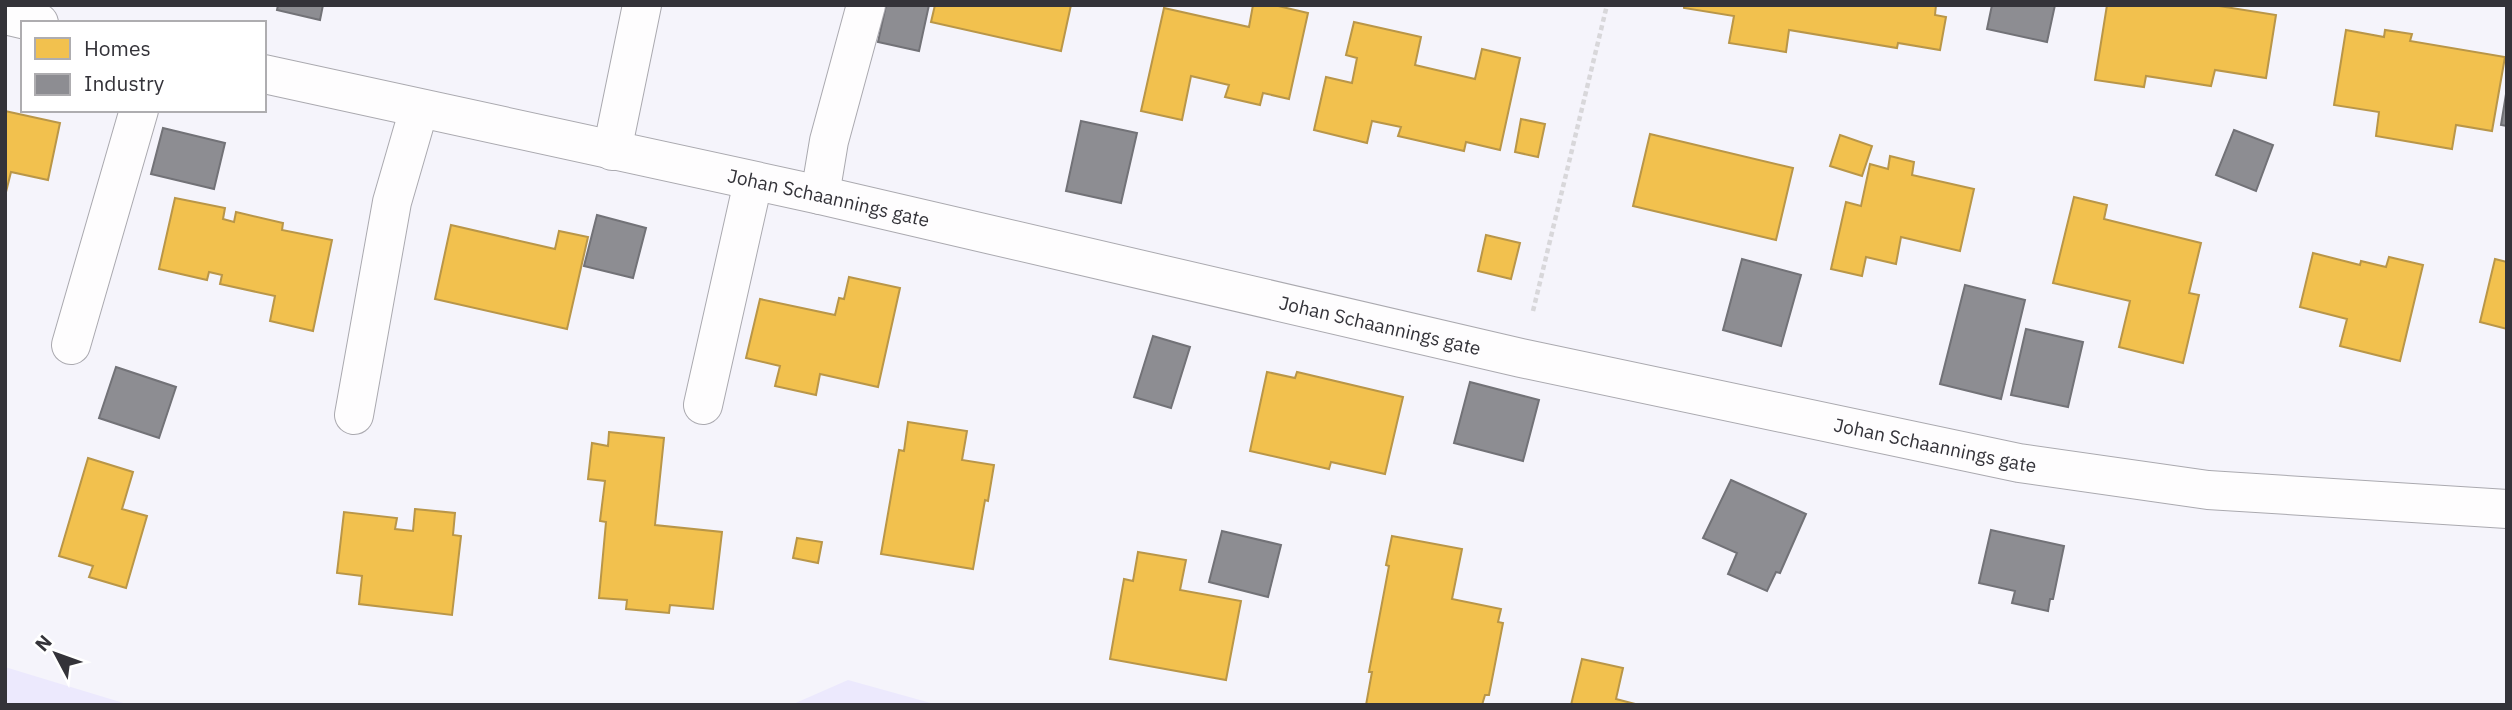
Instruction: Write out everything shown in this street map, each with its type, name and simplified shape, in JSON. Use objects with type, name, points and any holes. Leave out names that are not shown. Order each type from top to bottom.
[{"type":"street","points":[[612,151],[642,5]]},
{"type":"street","points":[[820,195],[829,141],[866,5]]},
{"type":"street","points":[[5,15],[30,21]]},
{"type":"street","name":"Johan Schaannings gate","points":[[266,74],[820,195],[1521,358],[2019,463],[2208,490],[2507,509]]},
{"type":"street","points":[[354,415],[392,202],[418,109]]},
{"type":"street","points":[[71,345],[138,112]]},
{"type":"street","points":[[703,405],[753,182]]},
{"type":"path","points":[[1521,358],[1607,5]]},
{"type":"shaded area","points":[[5,667],[130,705],[5,705]]},
{"type":"shaded area","points":[[848,680],[938,705],[791,705]]},
{"type":"building: Homes","points":[[935,5],[1071,5],[1061,51],[931,22]]},
{"type":"building: Homes","points":[[1253,5],[1274,5],[1308,13],[1289,99],[1263,93],[1260,105],[1225,97],[1229,85],[1191,76],[1182,120],[1141,111],[1164,8],[1249,27]]},
{"type":"building: Homes","points":[[1684,5],[1936,5],[1935,15],[1946,17],[1940,50],[1898,43],[1897,48],[1789,30],[1786,52],[1729,43],[1734,16],[1684,8]]},
{"type":"building: Homes","points":[[2107,5],[2213,5],[2276,15],[2266,78],[2215,70],[2211,86],[2146,76],[2144,87],[2095,80]]},
{"type":"building: Homes","points":[[1354,22],[1421,37],[1415,65],[1475,79],[1482,49],[1520,58],[1500,150],[1466,142],[1464,151],[1398,136],[1401,127],[1372,121],[1367,143],[1314,130],[1326,77],[1352,83],[1357,58],[1346,55]]},
{"type":"building: Homes","points":[[2346,30],[2384,37],[2385,30],[2412,34],[2410,41],[2505,57],[2492,131],[2456,125],[2452,149],[2376,136],[2379,112],[2334,105]]},
{"type":"building: Homes","points":[[5,111],[60,123],[48,180],[11,172],[5,196]]},
{"type":"building: Homes","points":[[1521,119],[1545,124],[1538,157],[1515,152]]},
{"type":"building: Homes","points":[[1650,134],[1793,168],[1776,240],[1633,206]]},
{"type":"building: Homes","points":[[1840,135],[1872,146],[1862,176],[1830,166]]},
{"type":"building: Homes","points":[[1890,156],[1914,162],[1912,175],[1974,189],[1960,251],[1901,237],[1896,264],[1866,257],[1862,276],[1831,269],[1846,202],[1861,206],[1870,164],[1888,169]]},
{"type":"building: Homes","points":[[2074,197],[2107,205],[2104,219],[2201,243],[2189,293],[2199,295],[2183,363],[2119,347],[2130,301],[2053,283]]},
{"type":"building: Homes","points":[[175,198],[225,208],[223,219],[234,222],[236,212],[283,223],[282,230],[332,240],[313,331],[270,321],[275,296],[220,284],[222,275],[209,272],[207,280],[159,269]]},
{"type":"building: Homes","points":[[451,225],[555,249],[559,231],[588,237],[567,329],[435,299]]},
{"type":"building: Homes","points":[[1486,235],[1520,243],[1511,279],[1478,271]]},
{"type":"building: Homes","points":[[2313,253],[2360,265],[2361,261],[2386,267],[2389,257],[2423,265],[2400,361],[2340,346],[2347,319],[2300,307]]},
{"type":"building: Homes","points":[[2495,259],[2507,262],[2507,329],[2480,322]]},
{"type":"building: Homes","points":[[849,277],[900,288],[878,387],[820,374],[816,395],[775,386],[780,366],[746,358],[760,299],[835,315],[839,298],[844,299]]},
{"type":"building: Homes","points":[[1267,372],[1295,378],[1297,372],[1403,397],[1385,474],[1331,462],[1329,469],[1250,451]]},
{"type":"building: Homes","points":[[908,422],[967,431],[962,460],[994,465],[973,569],[881,554],[899,450],[904,451]]},
{"type":"building: Homes","points":[[609,432],[664,438],[655,525],[722,532],[713,609],[670,605],[669,613],[626,609],[627,600],[599,598],[606,522],[600,521],[605,481],[588,479],[592,443],[608,446]]},
{"type":"building: Homes","points":[[88,458],[133,472],[122,509],[147,516],[126,588],[89,577],[93,566],[59,556]]},
{"type":"building: Homes","points":[[415,509],[455,513],[453,535],[461,536],[452,615],[359,604],[362,576],[337,573],[344,512],[397,518],[395,529],[413,531]]},
{"type":"building: Homes","points":[[1392,536],[1462,549],[1452,599],[1501,609],[1498,622],[1503,623],[1489,695],[1485,695],[1482,705],[1366,705]]},
{"type":"building: Homes","points":[[797,538],[822,542],[818,563],[793,558]]},
{"type":"building: Homes","points":[[1138,552],[1186,560],[1180,590],[1241,601],[1226,680],[1110,659],[1124,579],[1133,581]]},
{"type":"building: Homes","points":[[1582,659],[1623,668],[1616,699],[1639,705],[1571,705]]},
{"type":"building: Industry","points":[[278,5],[323,5],[320,20],[277,10]]},
{"type":"building: Industry","points":[[886,5],[929,5],[919,51],[878,42]]},
{"type":"building: Industry","points":[[1992,5],[2055,5],[2047,42],[1987,29]]},
{"type":"building: Industry","points":[[2507,88],[2507,126],[2501,125]]},
{"type":"building: Industry","points":[[1081,121],[1137,133],[1121,203],[1066,191]]},
{"type":"building: Industry","points":[[163,128],[225,143],[214,189],[151,174]]},
{"type":"building: Industry","points":[[2234,130],[2273,145],[2256,191],[2216,175]]},
{"type":"building: Industry","points":[[597,215],[646,228],[633,278],[584,266]]},
{"type":"building: Industry","points":[[1742,259],[1801,275],[1781,346],[1723,330]]},
{"type":"building: Industry","points":[[1965,285],[2025,300],[2001,399],[1940,384]]},
{"type":"building: Industry","points":[[2026,329],[2083,342],[2068,407],[2011,395]]},
{"type":"building: Industry","points":[[1153,336],[1190,347],[1171,408],[1134,397]]},
{"type":"building: Industry","points":[[116,367],[176,387],[159,438],[99,418]]},
{"type":"building: Industry","points":[[1470,382],[1539,400],[1523,461],[1454,443]]},
{"type":"building: Industry","points":[[1731,480],[1806,514],[1780,573],[1776,572],[1767,591],[1728,574],[1737,553],[1703,538]]},
{"type":"building: Industry","points":[[1991,530],[2064,546],[2048,611],[2012,603],[2015,591],[1979,583]]},
{"type":"building: Industry","points":[[1222,531],[1281,545],[1268,597],[1209,582]]}]
